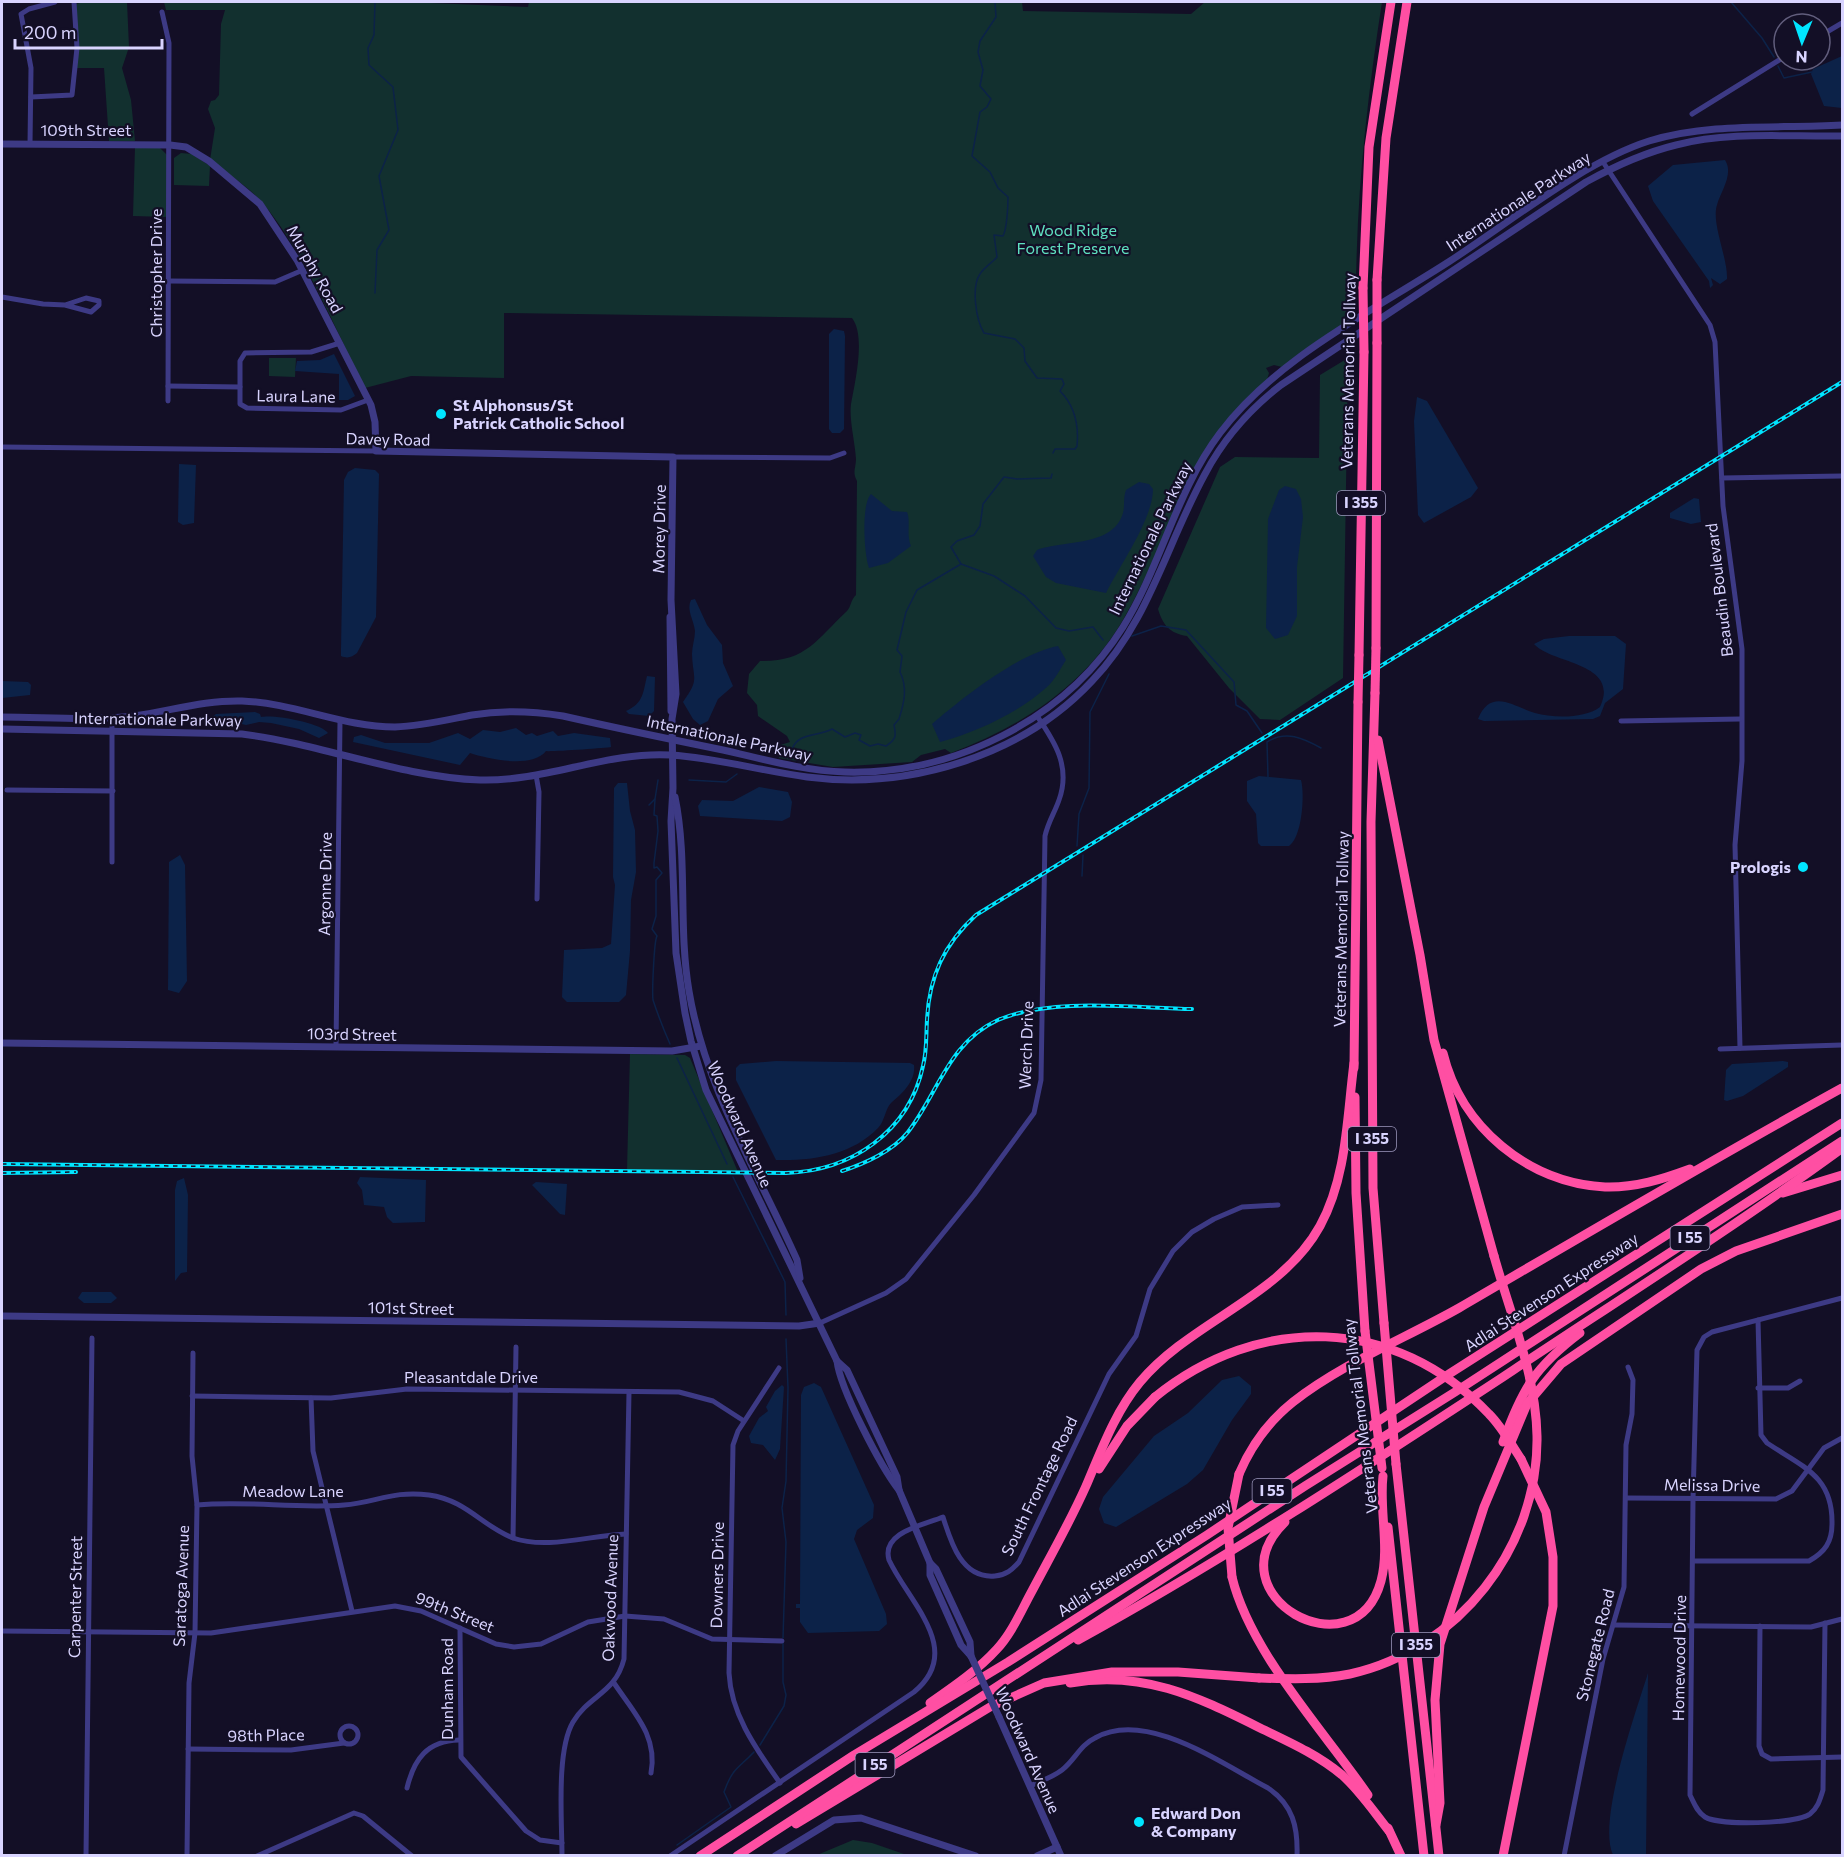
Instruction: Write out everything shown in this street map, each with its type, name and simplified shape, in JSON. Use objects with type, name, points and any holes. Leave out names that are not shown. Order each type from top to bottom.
[{"type":"highway","name":"Veterans Memorial Tollway","points":[[1391,2],[1370,147],[1363,288],[1354,1063],[1356,1194],[1365,1331],[1424,1856]]},
{"type":"highway","name":"Veterans Memorial Tollway","points":[[1407,2],[1386,138],[1377,280],[1376,648],[1371,822],[1372,1188],[1396,1464],[1439,1856]]},
{"type":"highway","points":[[1375,722],[1386,791],[1420,955],[1445,1060],[1456,1090],[1470,1113],[1490,1136],[1529,1167],[1577,1182],[1622,1186],[1656,1181],[1723,1156]]},
{"type":"highway","points":[[742,1856],[990,1707],[1044,1683],[1088,1674],[1178,1672],[1302,1679],[1341,1676],[1373,1667],[1406,1653],[1443,1630],[1488,1586],[1505,1559],[1525,1512],[1535,1470],[1537,1437],[1531,1387],[1439,1063],[1420,955]]},
{"type":"highway","points":[[854,1755],[951,1688],[998,1648],[1010,1633],[1080,1499],[1124,1406],[1147,1374],[1164,1358],[1280,1273],[1296,1258],[1320,1226],[1329,1208],[1342,1161],[1354,1063]]},
{"type":"highway","points":[[1401,1856],[1367,1794],[1258,1638],[1241,1608],[1232,1577],[1228,1528],[1239,1474],[1250,1452],[1275,1419],[1294,1401],[1333,1374],[1437,1320],[1842,1088]]},
{"type":"highway","points":[[1687,1222],[1842,1116]]},
{"type":"highway","name":"Adlai Stevenson Expressway","points":[[700,1856],[854,1755],[1008,1662],[1207,1535],[1310,1465],[1842,1123]]},
{"type":"highway","name":"Adlai Stevenson Expressway","points":[[737,1856],[1842,1141]]},
{"type":"highway","points":[[1013,1676],[1232,1550],[1618,1300],[1842,1148]]},
{"type":"highway","points":[[1772,1197],[1842,1175]]},
{"type":"highway","points":[[1484,1507],[1527,1404],[1561,1364],[1714,1262],[1842,1214]]},
{"type":"highway","points":[[1436,1825],[1440,1803],[1435,1700],[1437,1666],[1457,1586],[1501,1449],[1527,1386],[1552,1354],[1618,1300]]},
{"type":"highway","points":[[1080,1499],[1127,1426],[1155,1397],[1196,1368],[1254,1344],[1317,1336],[1353,1338],[1417,1361],[1450,1380],[1489,1414],[1521,1459],[1546,1512],[1553,1557],[1552,1606],[1503,1856]]},
{"type":"highway","points":[[1348,1476],[1286,1521],[1270,1540],[1267,1550],[1266,1576],[1275,1598],[1290,1613],[1312,1623],[1330,1624],[1351,1618],[1365,1607],[1378,1589],[1383,1558],[1382,1472]]},
{"type":"highway","points":[[990,1707],[1046,1688],[1089,1680],[1135,1681],[1183,1691],[1322,1760],[1355,1787],[1389,1831]]},
{"type":"street","points":[[30,144],[30,52],[21,14],[29,9],[55,2]]},
{"type":"street","points":[[31,97],[72,95],[77,48],[74,2]]},
{"type":"street","name":"Christopher Drive","points":[[162,12],[169,43],[168,401]]},
{"type":"street","points":[[1692,114],[1772,64]]},
{"type":"street","name":"Internationale Parkway","points":[[2,717],[112,718],[196,704],[236,701],[285,706],[340,721],[371,726],[409,726],[484,714],[535,712],[816,770],[861,772],[905,768],[946,759],[1039,720],[1071,689],[1107,648],[1134,608],[1192,477],[1212,445],[1244,405],[1287,368],[1603,162],[1646,142],[1685,132],[1842,125]]},
{"type":"street","name":"Internationale Parkway","points":[[2,729],[242,734],[456,778],[502,779],[536,775],[615,757],[672,755],[807,777],[858,780],[925,773],[979,755],[1080,693],[1114,656],[1139,618],[1205,474],[1228,439],[1259,403],[1321,357],[1607,171],[1647,153],[1707,139],[1842,136]]},
{"type":"street","name":"109th Street","points":[[2,144],[170,145]]},
{"type":"street","name":"Murphy Road","points":[[170,145],[186,147],[209,161],[260,204],[303,270],[368,400],[375,422],[376,452]]},
{"type":"street","name":"Beaudin Boulevard","points":[[1603,162],[1710,325],[1715,342],[1722,478],[1742,649],[1741,769],[1735,845],[1740,1048]]},
{"type":"street","points":[[169,281],[275,282],[303,270]]},
{"type":"street","points":[[2,297],[65,305],[91,312],[99,305],[99,301],[86,298],[65,305]]},
{"type":"street","points":[[168,386],[240,387],[240,357],[245,352],[311,352],[340,343]]},
{"type":"street","name":"Laura Lane","points":[[240,387],[240,404],[247,408],[341,410],[368,400]]},
{"type":"street","name":"Davey Road","points":[[2,447],[830,459],[844,453]]},
{"type":"street","name":"Morey Drive","points":[[671,741],[676,694],[672,600],[673,457]]},
{"type":"street","points":[[1722,478],[1842,476]]},
{"type":"street","points":[[1107,648],[1114,656]]},
{"type":"street","points":[[112,718],[112,862]]},
{"type":"street","points":[[1621,721],[1740,719]]},
{"type":"street","name":"Werch Drive","points":[[820,1323],[886,1293],[906,1279],[979,1188],[1037,1106],[1041,1080],[1045,836],[1062,792],[1064,776],[1058,749],[1039,720]]},
{"type":"street","name":"Argonne Drive","points":[[336,1047],[340,721]]},
{"type":"street","name":"Woodward Avenue","points":[[671,741],[673,788],[670,821],[676,953],[697,1047],[718,1115],[837,1361],[847,1370],[897,1476],[899,1491],[930,1563],[930,1575],[999,1717],[1061,1856]]},
{"type":"street","points":[[536,775],[539,792],[537,899]]},
{"type":"street","points":[[7,790],[113,791]]},
{"type":"street","name":"103rd Street","points":[[2,1043],[672,1051],[697,1047]]},
{"type":"street","points":[[1720,1049],[1842,1046]]},
{"type":"street","name":"South Frontage Road","points":[[670,1856],[914,1692],[932,1672],[936,1658],[934,1640],[887,1555],[892,1540],[943,1517],[959,1559],[966,1567],[987,1577],[1013,1570],[1019,1562],[1109,1374],[1136,1336],[1150,1289],[1173,1251],[1192,1232],[1214,1219],[1242,1207],[1278,1205]]},
{"type":"street","name":"Homewood Drive","points":[[1825,1623],[1823,1790],[1818,1806],[1802,1818],[1720,1822],[1706,1818],[1697,1810],[1690,1794],[1697,1350],[1704,1337],[1713,1332],[1842,1298]]},
{"type":"street","name":"101st Street","points":[[2,1316],[790,1326],[820,1323]]},
{"type":"street","points":[[1693,1561],[1809,1561],[1820,1555],[1830,1540],[1832,1504],[1827,1489],[1819,1477],[1767,1443],[1761,1435],[1758,1320]]},
{"type":"street","name":"Carpenter Street","points":[[86,1856],[92,1338]]},
{"type":"street","points":[[513,1538],[516,1347]]},
{"type":"street","name":"Saratoga Avenue","points":[[187,1856],[189,1683],[195,1633],[197,1505],[192,1456],[193,1353]]},
{"type":"street","name":"Stonegate Road","points":[[1564,1856],[1603,1659],[1624,1587],[1626,1444],[1632,1414],[1633,1380],[1628,1367]]},
{"type":"street","name":"Downers Drive","points":[[779,1368],[744,1421],[735,1438],[732,1451],[729,1682],[735,1707],[780,1783]]},
{"type":"street","points":[[1758,1388],[1788,1388],[1800,1381]]},
{"type":"street","name":"Pleasantdale Drive","points":[[192,1396],[311,1398],[407,1389],[694,1394],[713,1401],[744,1421]]},
{"type":"street","name":"Oakwood Avenue","points":[[562,1856],[563,1755],[567,1737],[574,1721],[587,1705],[614,1683],[624,1659],[629,1392]]},
{"type":"street","points":[[311,1398],[312,1444],[352,1611]]},
{"type":"street","name":"Melissa Drive","points":[[1627,1498],[1776,1499],[1792,1491],[1824,1448],[1842,1438]]},
{"type":"street","name":"Meadow Lane","points":[[197,1505],[354,1504],[392,1494],[432,1495],[463,1505],[513,1538],[549,1542],[626,1534]]},
{"type":"street","name":"99th Street","points":[[2,1631],[88,1633],[231,1631],[352,1611],[405,1606],[496,1644],[521,1647],[546,1642],[596,1620],[625,1616],[657,1618],[704,1636],[729,1640],[782,1641]]},
{"type":"street","points":[[1614,1625],[1811,1627],[1842,1619]]},
{"type":"street","points":[[1760,1626],[1760,1750],[1765,1757],[1771,1759],[1842,1757]]},
{"type":"street","name":"Dunham Road","points":[[460,1628],[459,1740],[461,1756],[467,1767],[526,1831],[540,1840],[562,1843]]},
{"type":"street","points":[[614,1683],[651,1742],[654,1758],[651,1773]]},
{"type":"street","points":[[1030,1786],[1062,1770],[1083,1746],[1099,1735],[1120,1730],[1154,1732],[1274,1792],[1288,1807],[1295,1821],[1297,1856]]},
{"type":"street","points":[[406,1788],[413,1767],[424,1750],[440,1743],[459,1740]]},
{"type":"street","name":"98th Place","points":[[188,1749],[291,1750],[344,1743]]},
{"type":"street","points":[[257,1856],[354,1813],[363,1816],[412,1856]]},
{"type":"street","points":[[775,1856],[834,1820],[861,1818],[976,1856]]},
{"type":"street","points":[[1037,1856],[1057,1847]]},
{"type":"green space","points":[[127,2],[129,47],[122,68],[131,100],[135,141],[109,141],[104,68],[77,68],[76,4]]},
{"type":"green space","name":"Wood Ridge Forest Preserve","points":[[164,2],[406,2],[528,7],[529,2],[1022,2],[1023,11],[1191,14],[1205,2],[1382,2],[1363,157],[1357,235],[1356,313],[1354,318],[1282,367],[1274,365],[1266,368],[1269,373],[1267,380],[1240,405],[1218,432],[1200,460],[1144,579],[1113,636],[1075,680],[1053,698],[1005,729],[978,742],[951,753],[945,749],[921,755],[912,762],[833,767],[779,758],[777,746],[790,742],[787,736],[758,716],[757,705],[747,693],[749,674],[760,661],[789,658],[809,647],[847,611],[856,595],[857,481],[854,472],[856,459],[851,424],[851,404],[859,347],[856,326],[852,318],[504,313],[504,378],[411,376],[365,388],[290,241],[260,200],[243,184],[210,160],[215,128],[208,109],[211,101],[219,95],[221,24],[225,10],[166,10]]},
{"type":"green space","points":[[135,147],[160,148],[167,155],[167,217],[133,216]]},
{"type":"green space","points":[[181,153],[192,154],[210,166],[209,186],[174,185],[174,158]]},
{"type":"green space","points":[[269,358],[296,358],[295,377],[269,376]]},
{"type":"green space","points":[[1348,358],[1343,678],[1280,720],[1260,719],[1229,688],[1187,636],[1176,633],[1168,627],[1162,620],[1158,609],[1220,467],[1235,457],[1319,458],[1320,375]]},
{"type":"green space","points":[[630,1054],[685,1055],[690,1058],[738,1172],[627,1170]]},
{"type":"green space","points":[[853,1840],[872,1843],[904,1854],[817,1855]]},
{"type":"water","points":[[1842,56],[1842,108],[1824,106],[1811,74],[1812,72],[1832,72],[1832,60]]},
{"type":"water","points":[[1725,160],[1728,171],[1717,205],[1716,221],[1727,279],[1720,284],[1711,278],[1713,285],[1710,288],[1709,281],[1653,201],[1648,186],[1673,165]]},
{"type":"water","points":[[834,329],[844,331],[845,336],[844,429],[840,433],[832,433],[829,429],[829,334]]},
{"type":"water","points":[[334,354],[355,396],[348,400],[339,400],[339,374],[295,371],[297,361],[320,360]]},
{"type":"water","points":[[1417,397],[1427,401],[1478,488],[1471,497],[1424,523],[1418,515],[1414,421]]},
{"type":"water","points":[[179,464],[196,465],[194,523],[183,525],[178,522]]},
{"type":"water","points":[[355,468],[375,470],[379,474],[376,617],[357,653],[346,657],[341,656],[344,480],[348,472]]},
{"type":"water","points":[[1139,482],[1149,484],[1153,489],[1152,501],[1135,542],[1106,593],[1056,583],[1046,577],[1033,556],[1037,550],[1099,537],[1109,532],[1118,524],[1123,513],[1126,490]]},
{"type":"water","points":[[1285,486],[1296,489],[1301,499],[1303,517],[1297,567],[1297,616],[1288,635],[1275,639],[1266,628],[1268,519],[1279,490]]},
{"type":"water","points":[[871,494],[892,511],[907,512],[911,546],[888,563],[869,568],[865,542],[865,518]]},
{"type":"water","points":[[1694,498],[1699,499],[1701,522],[1691,524],[1670,518],[1670,513]]},
{"type":"water","points":[[695,599],[707,625],[722,645],[723,663],[733,686],[718,699],[708,721],[700,725],[693,719],[683,702],[694,683],[692,654],[695,631],[689,608],[691,600]]},
{"type":"water","points":[[1569,636],[1615,636],[1626,644],[1623,689],[1605,703],[1600,716],[1593,719],[1484,721],[1478,719],[1483,709],[1496,701],[1550,716],[1586,714],[1600,707],[1604,692],[1601,681],[1593,673],[1543,651],[1534,644],[1544,639]]},
{"type":"water","points":[[1058,646],[1066,660],[1047,687],[1036,696],[996,720],[968,733],[940,742],[932,724],[944,713],[992,678],[1026,657]]},
{"type":"water","points":[[647,676],[655,677],[654,711],[649,716],[629,714],[626,711],[640,701]]},
{"type":"water","points":[[2,681],[28,682],[31,685],[30,695],[2,698]]},
{"type":"water","points":[[255,712],[261,717],[297,720],[317,726],[328,733],[319,738],[299,729],[271,723],[259,722],[246,725],[212,717],[216,714]]},
{"type":"water","points":[[516,728],[526,735],[532,733],[537,736],[553,731],[558,736],[574,733],[610,738],[611,747],[546,751],[531,760],[521,761],[498,760],[470,753],[460,765],[353,742],[354,737],[361,735],[385,743],[429,743],[458,733],[470,739],[483,730],[500,732]]},
{"type":"water","points":[[1259,776],[1301,780],[1300,825],[1289,846],[1261,846],[1258,843],[1256,814],[1247,801],[1247,781]]},
{"type":"water","points":[[618,783],[627,783],[635,830],[636,872],[631,900],[626,995],[619,1002],[567,1002],[562,997],[564,950],[602,948],[611,944],[615,885],[613,877],[614,788]]},
{"type":"water","points":[[759,787],[788,792],[792,802],[790,817],[782,821],[700,816],[698,806],[702,800],[733,801]]},
{"type":"water","points":[[180,855],[185,865],[187,981],[179,993],[168,990],[169,862]]},
{"type":"water","points":[[776,1061],[910,1063],[914,1065],[914,1071],[907,1087],[889,1106],[878,1128],[856,1145],[818,1157],[776,1160],[736,1080],[736,1068],[740,1064]]},
{"type":"water","points":[[1788,1062],[1788,1067],[1743,1096],[1724,1100],[1726,1070],[1732,1064]]},
{"type":"water","points":[[360,1177],[426,1180],[425,1222],[393,1223],[387,1217],[384,1207],[364,1205],[362,1190],[357,1183]]},
{"type":"water","points":[[184,1178],[188,1195],[187,1272],[181,1273],[175,1281],[175,1190],[177,1181]]},
{"type":"water","points":[[536,1182],[567,1184],[565,1215],[560,1214],[532,1185]]},
{"type":"water","points":[[82,1292],[111,1292],[117,1298],[111,1303],[84,1303],[78,1298]]},
{"type":"water","points":[[1239,1376],[1251,1386],[1251,1394],[1232,1420],[1203,1470],[1187,1484],[1116,1527],[1104,1523],[1099,1509],[1103,1497],[1154,1436],[1188,1413],[1222,1380]]},
{"type":"water","points":[[814,1383],[821,1387],[874,1505],[873,1518],[857,1530],[854,1539],[886,1614],[887,1624],[879,1631],[808,1633],[800,1622],[800,1608],[796,1608],[796,1604],[800,1604],[801,1395],[804,1387]]},
{"type":"water","points":[[782,1385],[784,1387],[780,1449],[775,1460],[763,1445],[751,1443],[749,1436],[759,1418],[768,1411],[766,1407],[775,1391]]},
{"type":"water","points":[[1648,1673],[1646,1855],[1613,1855],[1609,1839],[1614,1793],[1627,1739]]},
{"type":"waterway","points":[[375,2],[374,35],[368,48],[369,65],[393,87],[398,130],[379,176],[389,230],[377,250],[375,293]]},
{"type":"waterway","points":[[995,2],[996,17],[980,41],[978,52],[983,70],[980,86],[991,99],[987,107],[980,112],[972,156],[990,172],[998,188],[1008,197],[1003,236],[994,235],[997,257],[984,269],[977,280],[976,304],[984,333],[1015,339],[1024,348],[1025,361],[1037,378],[1062,379],[1064,384],[1060,391],[1075,416],[1077,446],[1075,449],[1055,449],[1053,453]]},
{"type":"waterway","points":[[1731,2],[1762,38],[1772,54]]},
{"type":"waterway","points":[[1781,72],[1784,78],[1812,72]]},
{"type":"waterway","points":[[1052,474],[1051,478],[1004,477],[983,504],[980,526],[974,535],[957,541],[951,547],[961,564],[994,576],[1025,596],[1056,628],[1069,631],[1093,627],[1103,640]]},
{"type":"waterway","points":[[783,753],[792,749],[804,737],[832,729],[845,737],[855,733],[861,735],[859,740],[870,746],[878,744],[886,746],[894,739],[894,725],[899,719],[904,696],[904,684],[900,672],[902,656],[897,650],[906,612],[917,590],[961,564]]},
{"type":"waterway","points":[[1132,636],[1161,626],[1186,630],[1234,682],[1236,705],[1247,711],[1262,733]]},
{"type":"waterway","points":[[1077,846],[1079,814],[1089,788],[1090,712],[1109,674]]},
{"type":"waterway","points":[[1268,777],[1267,742],[1274,738],[1294,737],[1321,748]]},
{"type":"waterway","points":[[689,780],[726,782],[737,774]]},
{"type":"waterway","points":[[649,805],[655,799],[658,780]]},
{"type":"waterway","points":[[655,799],[654,815],[657,816],[658,831],[654,868],[657,867],[662,873],[656,880],[656,916],[652,929],[657,936],[653,1000],[670,1044]]},
{"type":"waterway","points":[[1082,876],[1083,855]]},
{"type":"waterway","points":[[677,1058],[727,1164]]},
{"type":"waterway","points":[[733,1177],[785,1282],[786,1315]]},
{"type":"waterway","points":[[783,1638],[786,1542],[782,1508],[786,1481],[788,1388],[786,1339]]},
{"type":"waterway","points":[[760,1745],[784,1706],[786,1695],[783,1682],[783,1643]]},
{"type":"waterway","points":[[677,1845],[731,1807],[724,1792],[727,1784],[736,1769],[754,1752]]},
{"type":"railway","points":[[2,1164],[786,1173],[810,1171],[833,1165],[874,1144],[905,1110],[916,1089],[924,1060],[928,1004],[940,962],[955,938],[976,915],[1842,382]]},
{"type":"railway","points":[[842,1171],[878,1156],[902,1139],[967,1041],[998,1020],[1043,1008],[1068,1006],[1192,1009]]},
{"type":"railway","points":[[2,1173],[76,1172]]},
{"type":"place","name":"St Alphonsus/St Patrick Catholic School","points":[[441,414]]},
{"type":"place","name":"Prologis","points":[[1803,867]]},
{"type":"place","name":"Edward Don & Company","points":[[1139,1822]]}]
